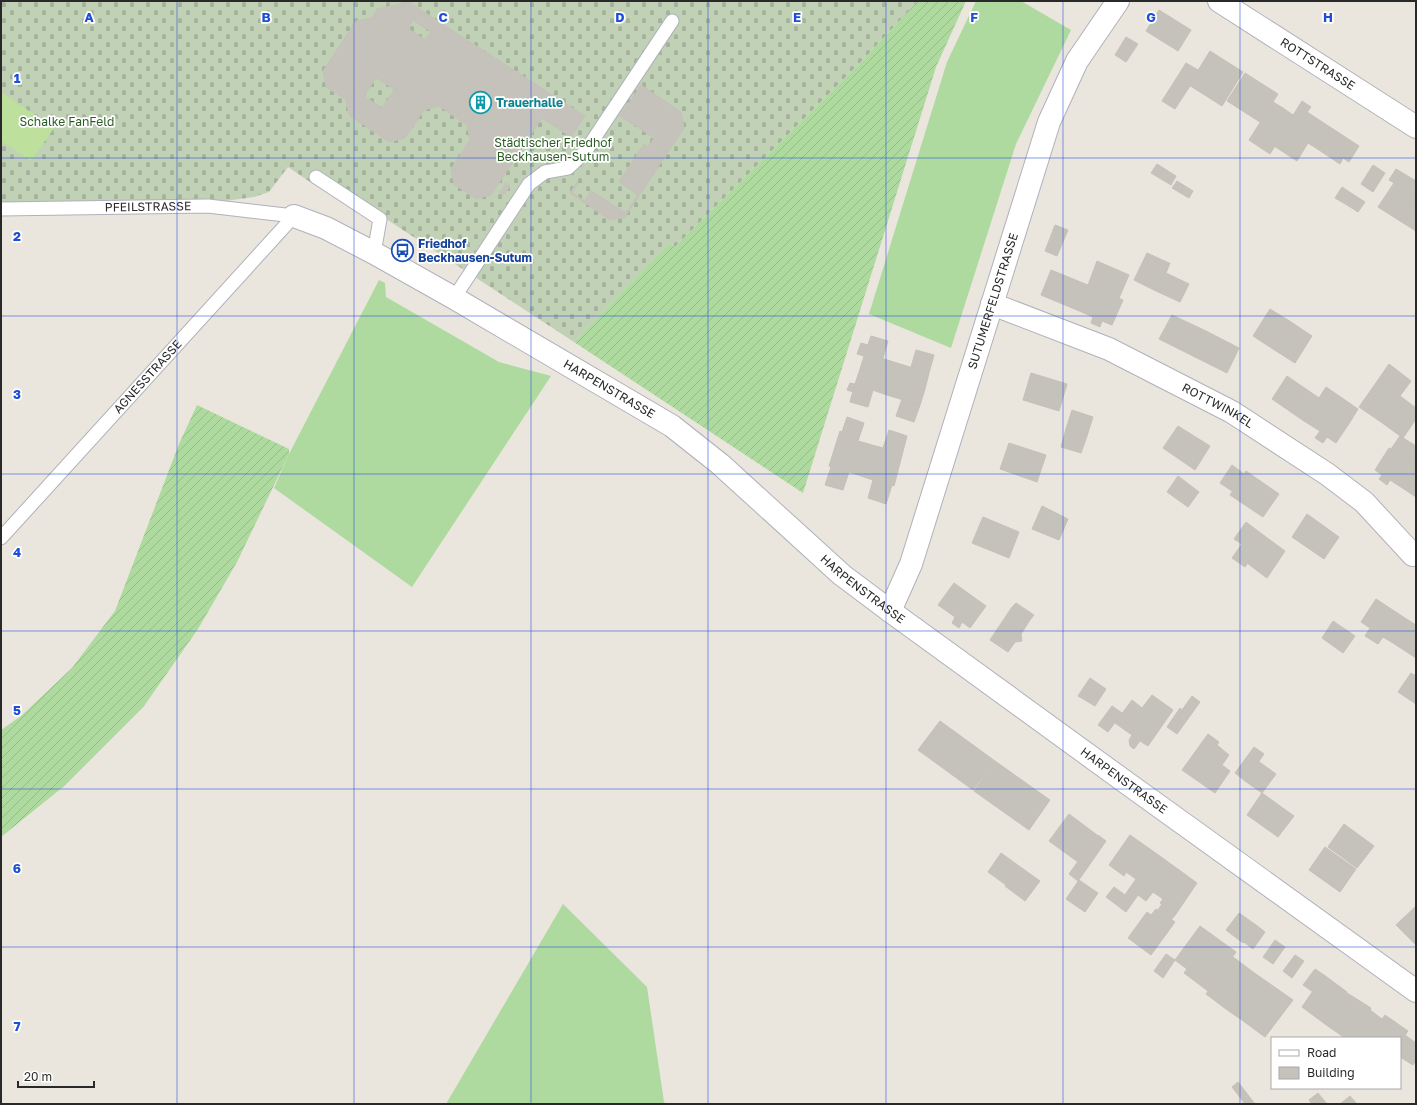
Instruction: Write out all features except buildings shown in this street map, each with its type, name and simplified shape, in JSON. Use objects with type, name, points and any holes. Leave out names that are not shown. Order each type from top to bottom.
[{"type":"street","name":"SUTUMERFELDSTRASSE","points":[[890,611],[911,564],[1049,122],[1077,61],[1118,1]]},
{"type":"street","name":"ROTTSTRASSE","points":[[1219,1],[1416,127]]},
{"type":"street","name":"HARPENSTRASSE","points":[[294,216],[326,228],[374,253],[454,298],[672,426],[720,464],[842,575],[1416,991]]},
{"type":"street","name":"ROTTWINKEL","points":[[992,304],[1109,349],[1232,412],[1327,474],[1364,502],[1413,555]]},
{"type":"lane","points":[[454,298],[529,184],[545,172],[568,168],[585,152],[672,21]]},
{"type":"lane","points":[[316,177],[380,219],[374,253]]},
{"type":"lane","name":"PFEILSTRASSE","points":[[1,209],[208,206],[294,216]]},
{"type":"lane","name":"AGNESSTRASSE","points":[[1,538],[294,216]]},
{"type":"green space","name":"Städtischer Friedhof Beckhausen-Sutum","points":[[1,1],[918,1],[863,60],[675,247],[669,244],[574,342],[319,175],[313,184],[288,167],[269,192],[254,197],[211,203],[1,207]]},
{"type":"green space","points":[[918,1],[966,1],[936,67],[803,493],[574,342],[669,244],[675,247],[863,60]]},
{"type":"green space","points":[[976,1],[1021,1],[1071,30],[1016,144],[951,348],[869,314],[947,62]]},
{"type":"green space","points":[[1,92],[54,128],[31,161],[1,141]]},
{"type":"green space","points":[[379,280],[385,283],[386,297],[499,362],[551,376],[412,587],[274,488],[289,454]]},
{"type":"green space","points":[[197,405],[289,449],[289,454],[237,562],[198,629],[144,706],[63,787],[1,837],[1,730],[21,716],[72,668],[115,611],[179,444]]},
{"type":"green space","points":[[563,904],[647,987],[664,1102],[666,1104],[446,1104]]},
{"type":"place","name":"Trauerhalle","points":[[481,103]]},
{"type":"place","name":"Friedhof Beckhausen-Sutum","points":[[403,251]]},
{"type":"park label","name":"Schalke FanFeld","points":[[67,122]]}]
